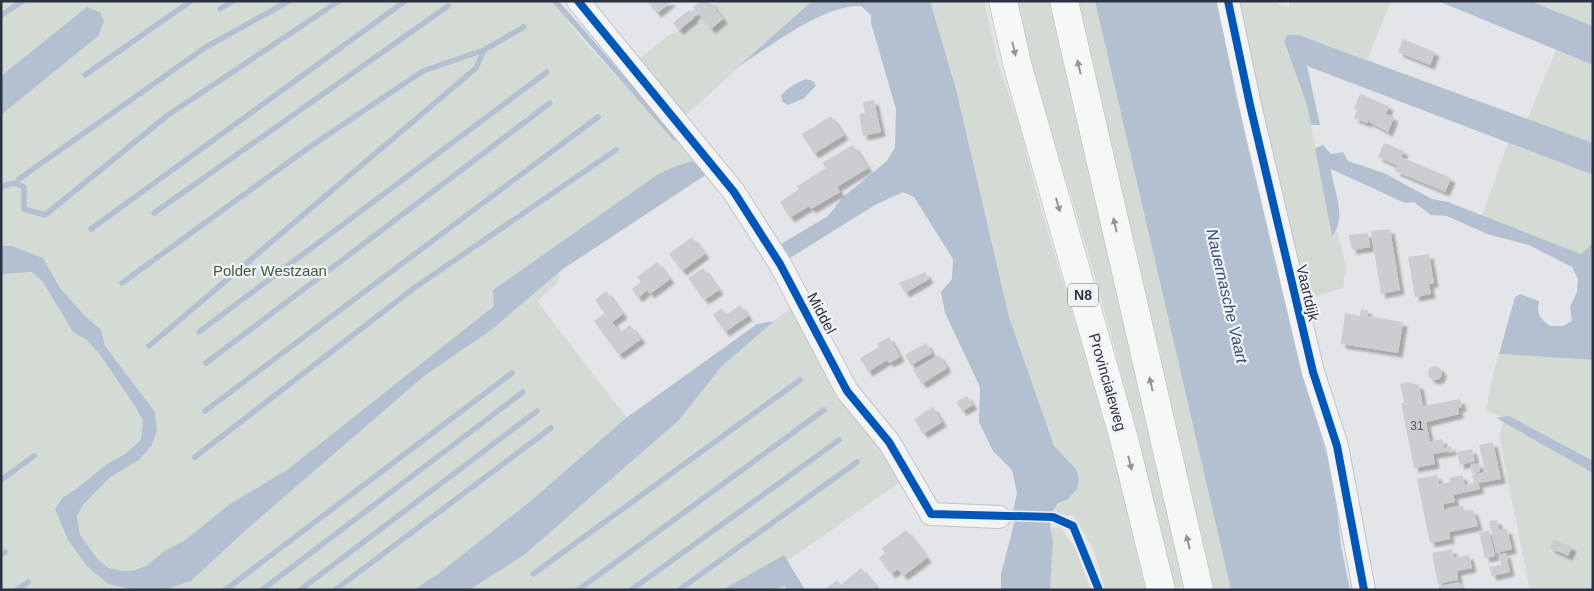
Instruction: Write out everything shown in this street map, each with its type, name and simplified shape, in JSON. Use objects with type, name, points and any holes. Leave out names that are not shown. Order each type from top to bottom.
[{"type":"highway","name":"Provincialeweg","points":[[1003,1],[1018,67],[1124,439],[1161,590]]},
{"type":"highway","points":[[1064,1],[1199,590]]},
{"type":"street","name":"Middel","points":[[578,1],[734,192],[780,264],[847,391],[889,442],[931,514],[999,517]]},
{"type":"street","name":"Vaartdijk","points":[[1228,1],[1250,104],[1313,372],[1337,446],[1364,590]]},
{"type":"green space","name":"Polder Westzaan","points":[[1,1],[553,1],[579,36],[701,167],[553,266],[560,275],[556,284],[537,301],[626,417],[712,370],[715,364],[794,306],[903,480],[780,566],[796,590],[1,590]]},
{"type":"green space","points":[[718,1],[812,1],[684,117],[636,61],[667,36],[680,31]]},
{"type":"green space","points":[[930,1],[984,1],[999,67],[1018,121],[1041,209],[1121,475],[1150,590],[1105,590],[1094,550],[1074,516],[1051,514],[1057,506],[1077,489],[1076,469],[1054,446],[1009,317],[956,89]]},
{"type":"green space","points":[[1015,1],[1050,1],[1185,586],[1174,588],[1110,331],[1024,38]]},
{"type":"green space","points":[[1076,1],[1095,1],[1231,590],[1212,590]]},
{"type":"green space","points":[[1236,1],[1278,1],[1278,4],[1289,7],[1289,1],[1391,1],[1367,60],[1299,35],[1286,48],[1307,105],[1332,235],[1337,231],[1346,266],[1343,288],[1305,300]]},
{"type":"green space","points":[[1530,1],[1593,1],[1593,26]]},
{"type":"green space","points":[[1556,50],[1593,65],[1593,143],[1527,120]]},
{"type":"green space","points":[[1508,143],[1593,175],[1593,239],[1591,245],[1581,254],[1482,216]]},
{"type":"green space","points":[[1499,354],[1593,360],[1593,590],[1530,590],[1499,436],[1505,418],[1486,411]]},
{"type":"green space","points":[[1014,524],[1061,528],[1075,548],[1091,590],[1050,590],[1050,588],[1005,590],[1009,548]]},
{"type":"water","points":[[812,1],[930,1],[956,89],[1009,317],[1054,446],[1076,469],[1079,480],[1077,489],[1067,500],[1058,503],[1051,514],[1050,527],[1053,540],[1050,590],[1001,590],[1001,574],[1014,524],[1013,511],[1017,493],[1012,470],[993,451],[979,422],[980,387],[945,313],[941,292],[952,279],[953,259],[914,197],[903,192],[875,205],[790,258],[781,244],[828,216],[843,197],[887,161],[895,147],[896,109],[871,23],[871,15],[861,6],[846,7],[815,19],[739,66]]},
{"type":"water","name":"Nauernasche Vaart","points":[[1095,1],[1219,1],[1246,141],[1334,484],[1341,546],[1350,590],[1231,590]]},
{"type":"water","points":[[1438,1],[1530,1],[1593,26],[1593,65]]},
{"type":"water","points":[[87,7],[100,12],[104,21],[98,36],[1,115],[1,76]]},
{"type":"water","points":[[1287,35],[1299,35],[1593,143],[1593,175],[1307,66],[1320,125],[1311,125],[1307,105],[1284,41]]},
{"type":"water","points":[[806,79],[813,81],[816,86],[803,99],[788,105],[783,102],[781,96],[784,93],[792,86]]},
{"type":"water","points":[[1323,145],[1331,154],[1343,152],[1348,161],[1384,173],[1432,199],[1448,202],[1581,254],[1591,245],[1593,239],[1593,360],[1499,354],[1515,297],[1520,294],[1539,301],[1538,309],[1540,316],[1551,326],[1563,326],[1572,321],[1570,307],[1577,292],[1578,279],[1572,267],[1529,245],[1487,234],[1447,216],[1431,215],[1414,202],[1405,203],[1331,169],[1339,212],[1337,229],[1332,236],[1315,148]]},
{"type":"water","points":[[692,161],[707,174],[563,269],[491,330],[424,376],[247,529],[191,581],[163,590],[135,590],[108,584],[87,566],[68,540],[55,509],[63,497],[75,490],[107,464],[125,454],[141,440],[143,421],[101,356],[87,340],[73,332],[43,282],[32,272],[1,274],[1,246],[12,246],[43,258],[60,288],[84,315],[101,330],[105,346],[155,412],[157,431],[152,445],[139,460],[109,478],[83,505],[77,516],[80,535],[99,561],[109,568],[132,571],[146,566],[166,550],[184,541],[230,504],[287,470],[494,306],[493,290],[657,175]]},
{"type":"water","points":[[774,321],[721,367],[679,420],[524,555],[469,590],[414,590],[442,571],[532,500],[626,418],[757,324]]},
{"type":"water","points":[[1509,416],[1593,461],[1593,473],[1496,418]]},
{"type":"water","points":[[784,555],[805,590],[788,590],[785,586],[770,590],[722,590]]},
{"type":"building","points":[[647,1],[672,1],[657,13]]},
{"type":"building","points":[[700,1],[709,1],[723,19],[711,29],[697,12],[693,16],[694,18],[679,30],[673,23],[689,10],[690,12],[695,9],[693,7]]},
{"type":"building","points":[[1403,39],[1435,52],[1430,65],[1398,52]]},
{"type":"building","points":[[1360,94],[1389,106],[1386,114],[1394,117],[1388,132],[1368,121],[1367,123],[1354,118],[1357,110],[1354,108]]},
{"type":"building","points":[[874,100],[881,132],[863,136],[859,114],[865,113],[863,102]]},
{"type":"building","points":[[831,116],[844,135],[814,154],[802,134]]},
{"type":"building","points":[[1384,143],[1404,151],[1401,157],[1451,178],[1445,192],[1395,171],[1398,166],[1378,157]]},
{"type":"building","points":[[853,145],[868,168],[837,187],[840,192],[811,209],[809,206],[790,218],[780,202],[799,189],[797,186],[826,168],[822,163]]},
{"type":"building","points":[[1390,229],[1400,290],[1381,294],[1371,231]]},
{"type":"building","points":[[1368,233],[1370,247],[1352,250],[1349,235]]},
{"type":"building","points":[[692,237],[705,254],[682,271],[669,254]]},
{"type":"building","points":[[1429,254],[1434,283],[1429,284],[1431,294],[1415,297],[1408,257]]},
{"type":"building","points":[[657,262],[670,279],[650,294],[647,290],[638,298],[632,289],[641,282],[637,277]]},
{"type":"building","points":[[703,268],[719,290],[704,300],[688,278]]},
{"type":"building","points":[[925,272],[929,279],[905,293],[899,283]]},
{"type":"building","points":[[606,291],[623,314],[612,322],[620,333],[630,325],[641,339],[619,355],[594,321],[605,313],[595,300]]},
{"type":"building","points":[[740,305],[748,316],[725,332],[713,315],[721,308],[726,315]]},
{"type":"building","points":[[1361,309],[1368,310],[1368,316],[1403,322],[1398,353],[1341,344],[1345,313],[1360,316]]},
{"type":"building","points":[[889,337],[900,357],[889,363],[887,360],[868,372],[860,358],[879,347],[877,344]]},
{"type":"building","points":[[926,343],[932,353],[911,365],[905,355]]},
{"type":"building","points":[[939,355],[947,368],[922,384],[913,370]]},
{"type":"building","points":[[1435,366],[1440,368],[1442,373],[1440,378],[1435,380],[1430,378],[1428,373],[1430,368]]},
{"type":"building","points":[[1409,382],[1419,385],[1423,406],[1460,399],[1462,407],[1458,408],[1459,414],[1426,422],[1430,442],[1442,439],[1444,448],[1451,446],[1452,451],[1433,454],[1435,464],[1414,468],[1401,403],[1404,403],[1400,384]]},
{"type":"building","points":[[967,396],[973,405],[962,411],[956,402]]},
{"type":"building","points":[[933,407],[942,422],[923,434],[914,419]]},
{"type":"building","points":[[1493,442],[1501,479],[1478,483],[1480,489],[1453,495],[1455,502],[1443,504],[1444,510],[1463,506],[1464,511],[1473,510],[1478,526],[1449,532],[1450,539],[1430,543],[1417,479],[1437,475],[1439,484],[1450,482],[1449,478],[1462,475],[1465,485],[1474,483],[1472,475],[1490,471],[1485,471],[1479,445]]},
{"type":"building","points":[[1472,449],[1475,461],[1460,465],[1457,452]]},
{"type":"building","points":[[1479,463],[1480,472],[1472,473],[1470,464]]},
{"type":"building","points":[[1497,520],[1499,530],[1507,529],[1512,549],[1496,553],[1489,521]]},
{"type":"building","points":[[906,530],[927,558],[903,576],[898,569],[891,574],[879,558],[885,553],[882,548]]},
{"type":"building","points":[[1489,530],[1495,556],[1485,558],[1479,533]]},
{"type":"building","points":[[1554,539],[1572,547],[1568,556],[1550,548]]},
{"type":"building","points":[[1452,549],[1454,558],[1469,555],[1472,568],[1457,571],[1458,580],[1438,584],[1432,553]]},
{"type":"building","points":[[1506,553],[1510,572],[1492,576],[1489,567],[1501,565],[1499,555]]},
{"type":"building","points":[[861,568],[876,587],[872,590],[824,590],[837,580],[841,585]]},
{"type":"building","points":[[1459,582],[1461,590],[1439,590],[1439,586]]},
{"type":"waterway","points":[[1,15],[23,1]]},
{"type":"waterway","points":[[85,75],[191,1]]},
{"type":"waterway","points":[[220,9],[233,1]]},
{"type":"waterway","points":[[19,179],[206,47],[289,1]]},
{"type":"waterway","points":[[3,186],[14,183],[24,187],[24,209],[45,215],[168,115],[339,1]]},
{"type":"waterway","points":[[91,229],[405,1]]},
{"type":"waterway","points":[[555,1],[675,138]]},
{"type":"waterway","points":[[154,213],[448,6]]},
{"type":"waterway","points":[[484,50],[524,27]]},
{"type":"waterway","points":[[122,283],[311,146],[423,71],[484,50],[476,68],[149,346]]},
{"type":"waterway","points":[[199,332],[547,72]]},
{"type":"waterway","points":[[206,363],[550,103]]},
{"type":"waterway","points":[[205,411],[598,117]]},
{"type":"waterway","points":[[195,457],[414,288],[616,150]]},
{"type":"waterway","points":[[225,590],[512,373]]},
{"type":"waterway","points":[[533,574],[800,380]]},
{"type":"waterway","points":[[262,590],[523,392]]},
{"type":"waterway","points":[[578,590],[824,410]]},
{"type":"waterway","points":[[300,590],[537,411]]},
{"type":"waterway","points":[[335,590],[551,428]]},
{"type":"waterway","points":[[631,590],[839,440]]},
{"type":"waterway","points":[[1,480],[34,456]]},
{"type":"waterway","points":[[679,590],[857,462]]},
{"type":"waterway","points":[[1,555],[5,552]]},
{"type":"waterway","points":[[17,590],[28,582]]},
{"type":"cycle path","points":[[578,1],[734,192],[780,264],[847,391],[889,442],[931,514],[1053,517],[1073,526],[1099,590]]},
{"type":"cycle path","points":[[1228,1],[1250,105],[1313,372],[1337,446],[1364,590]]}]
